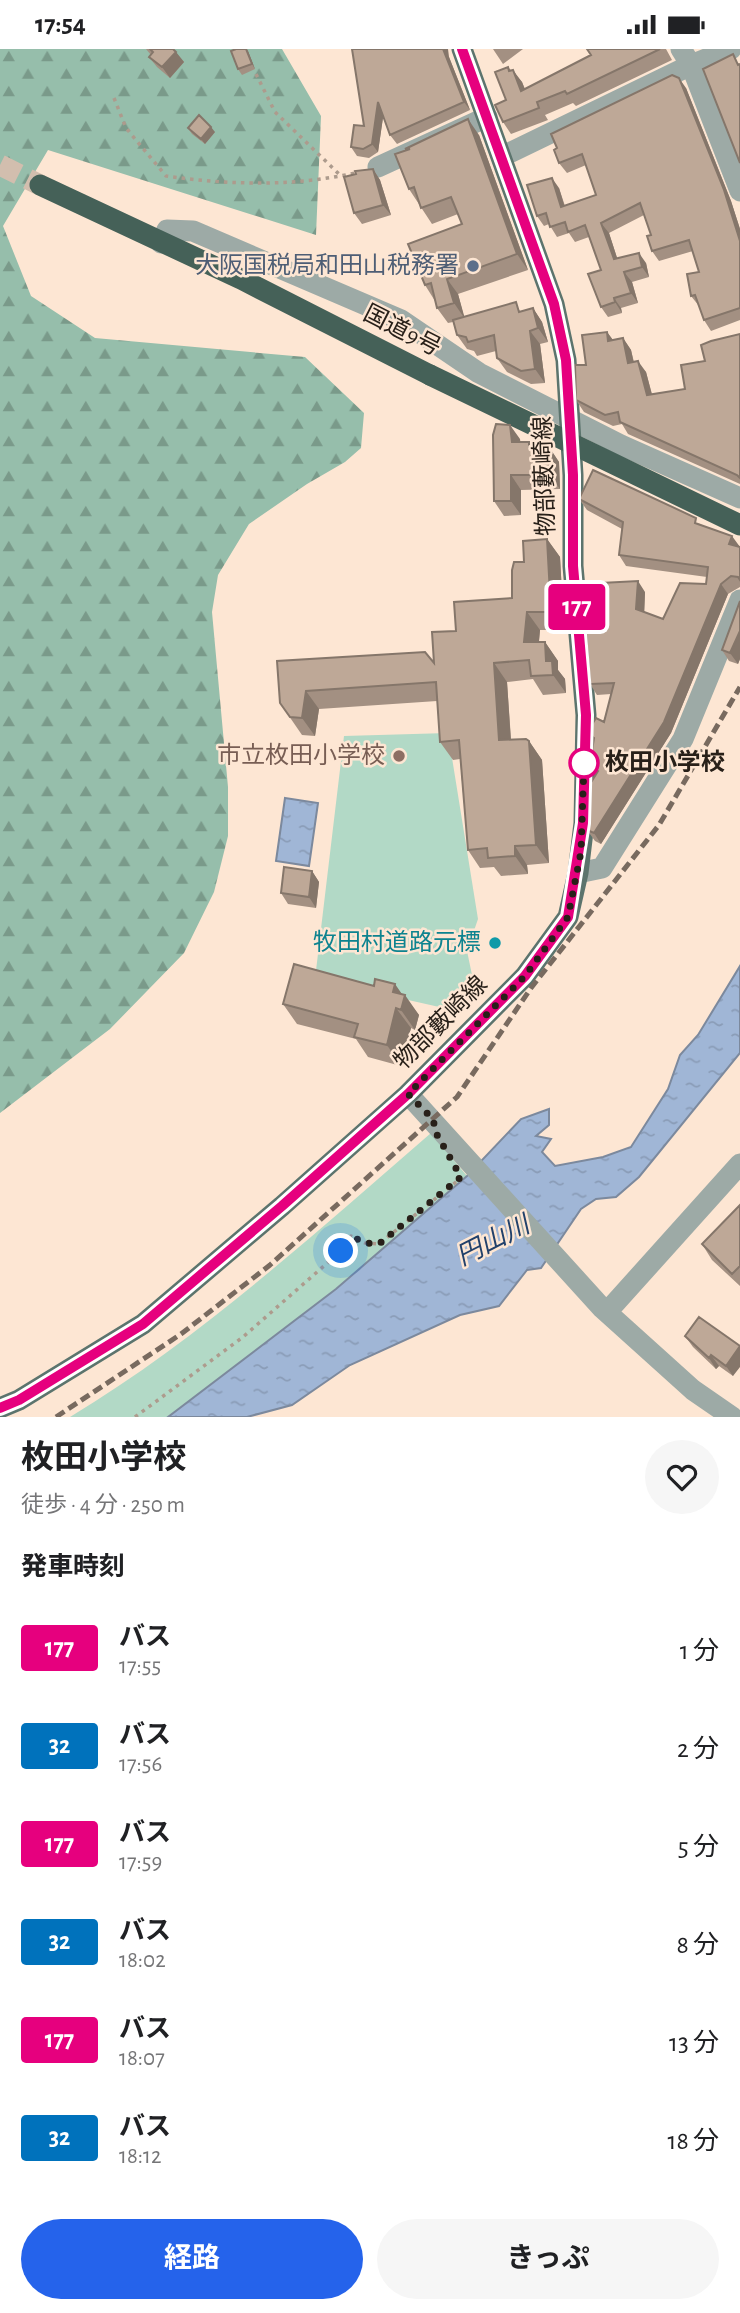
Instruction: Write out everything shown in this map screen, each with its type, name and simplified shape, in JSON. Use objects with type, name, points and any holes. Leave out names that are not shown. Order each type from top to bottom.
[{"type":"highway","name":"国道9号","points":[[40,184],[241,279],[430,375],[740,524]]},
{"type":"main road","name":"物部藪崎線","points":[[0,1408],[19,1400],[143,1324],[408,1094],[525,976],[568,917],[578,873],[583,823],[586,715],[573,566],[566,360],[554,304],[503,156],[462,49]]},
{"type":"street","points":[[503,156],[686,57],[731,49]]},
{"type":"street","points":[[686,57],[740,191]]},
{"type":"street","points":[[378,167],[487,117]]},
{"type":"street","points":[[161,243],[167,230],[192,231],[388,314],[479,373],[570,419],[740,498]]},
{"type":"street","points":[[578,873],[602,868],[683,739],[740,600]]},
{"type":"street","points":[[408,1094],[605,1310],[693,1390],[732,1417]]},
{"type":"street","points":[[605,1310],[740,1164]]},
{"type":"path","points":[[256,74],[275,112],[341,176]]},
{"type":"path","points":[[114,98],[126,128],[166,176],[219,184],[288,183],[341,176],[378,167]]},
{"type":"path","points":[[135,1417],[243,1337],[341,1251],[351,1236],[365,1243],[379,1244],[445,1191],[461,1174]]},
{"type":"green space","points":[[0,49],[282,49],[321,116],[316,235],[48,150],[3,226],[31,296],[95,338],[305,357],[364,413],[361,448],[345,462],[307,484],[249,524],[218,575],[212,612],[228,787],[228,836],[214,892],[184,953],[110,1029],[0,1113]]},
{"type":"green space","points":[[448,733],[478,919],[467,951],[476,994],[457,1011],[315,979],[344,736]]},
{"type":"green space","points":[[431,1133],[467,1176],[336,1289],[168,1417],[70,1417],[119,1386],[212,1318],[301,1246]]},
{"type":"water","points":[[285,798],[318,803],[309,866],[276,861]]},
{"type":"water","name":"円山川","points":[[740,966],[740,1053],[639,1177],[616,1197],[596,1199],[581,1209],[541,1268],[527,1270],[499,1306],[460,1315],[350,1365],[292,1405],[247,1417],[168,1417],[336,1289],[467,1176],[521,1119],[549,1109],[549,1125],[536,1136],[551,1139],[542,1152],[555,1166],[603,1157],[631,1147],[668,1089],[680,1055],[698,1035]]},
{"type":"building","points":[[150,49],[173,49],[176,52],[162,67],[149,57],[153,52]]},
{"type":"building","points":[[246,49],[252,64],[238,69],[231,51]]},
{"type":"building","points":[[352,49],[443,49],[464,102],[390,135],[378,102],[372,144],[363,149],[351,147],[354,125],[364,126]]},
{"type":"building","points":[[587,49],[660,49],[567,94],[565,91],[537,102],[539,108],[503,122],[495,105],[506,100],[495,72],[508,67],[509,71],[513,70],[521,91],[591,55]]},
{"type":"building","points":[[733,54],[738,65],[740,64],[740,163],[703,69]]},
{"type":"building","points":[[672,75],[679,78],[724,190],[740,241],[740,308],[704,320],[695,295],[691,296],[687,274],[699,272],[689,240],[652,251],[647,236],[651,235],[640,203],[601,223],[614,259],[639,253],[642,267],[624,272],[631,293],[614,298],[615,302],[601,307],[588,274],[601,270],[585,225],[568,232],[565,222],[550,227],[546,213],[537,216],[527,185],[552,178],[561,207],[596,195],[582,154],[559,163],[551,134]]},
{"type":"building","points":[[199,115],[211,127],[201,139],[188,128]]},
{"type":"building","points":[[468,119],[517,254],[447,279],[454,303],[437,308],[431,283],[425,285],[408,244],[462,224],[451,197],[421,208],[414,187],[409,189],[395,154]]},
{"type":"building","points":[[373,169],[383,205],[354,213],[344,177],[356,174],[355,171]]},
{"type":"building","points":[[516,302],[519,312],[533,308],[538,328],[530,331],[535,369],[521,371],[497,358],[494,335],[468,342],[466,337],[457,335],[453,320]]},
{"type":"building","points":[[607,332],[608,341],[623,338],[628,363],[638,361],[647,395],[685,389],[681,365],[705,361],[701,345],[740,334],[740,478],[620,422],[618,412],[605,415],[576,400],[575,365],[586,365],[582,335]]},
{"type":"building","points":[[496,424],[510,425],[512,442],[529,442],[529,447],[549,447],[550,475],[511,475],[511,501],[494,501],[493,435]]},
{"type":"building","points":[[593,470],[696,518],[695,523],[732,536],[729,544],[740,547],[740,580],[731,576],[721,584],[664,722],[594,833],[587,830],[590,784],[598,771],[591,767],[595,760],[591,757],[594,738],[591,736],[591,726],[596,718],[604,722],[614,683],[590,684],[582,584],[638,581],[636,609],[663,619],[680,583],[706,584],[708,567],[619,555],[623,522],[579,499]]},
{"type":"building","points":[[547,539],[551,612],[527,612],[524,642],[545,642],[546,661],[552,661],[553,675],[531,676],[529,660],[494,663],[499,740],[529,741],[536,845],[515,846],[515,856],[488,858],[487,848],[468,850],[459,740],[440,742],[436,682],[306,691],[302,718],[290,717],[280,703],[277,661],[425,652],[434,663],[432,632],[456,631],[454,602],[512,598],[512,570],[514,562],[524,562],[523,541]]},
{"type":"building","points":[[740,601],[740,631],[730,653],[722,650]]},
{"type":"building","points":[[284,867],[312,871],[309,897],[281,893]]},
{"type":"building","points":[[294,964],[374,986],[375,979],[395,984],[393,992],[405,995],[401,1010],[396,1008],[387,1045],[354,1037],[358,1024],[283,1004]]},
{"type":"building","points":[[740,1205],[740,1266],[732,1274],[702,1244]]},
{"type":"building","points":[[699,1317],[740,1346],[726,1366],[711,1355],[709,1358],[685,1336]]},
{"type":"tunnel","points":[[0,165],[40,185]]},
{"type":"railway","points":[[56,1417],[181,1334],[270,1265],[457,1097],[531,988],[659,825],[740,687]]},
{"type":"bus line","name":"177","points":[[0,1408],[19,1400],[143,1324],[282,1206],[408,1094],[525,976],[568,917],[578,873],[583,823],[586,715],[573,566],[573,475],[566,360],[554,304],[503,156],[462,49]]},
{"type":"place","name":"大阪国税局和田山税務署","points":[[473,266]]},
{"type":"place","name":"市立枚田小学校","points":[[399,756]]},
{"type":"place","name":"枚田小学校","points":[[584,763]]},
{"type":"place","name":"牧田村道路元標","points":[[495,943]]},
{"type":"route","points":[[341,1251],[351,1236],[365,1243],[379,1244],[461,1177],[436,1133],[431,1120],[433,1119],[408,1094],[525,976],[568,917],[581,852],[584,763]]}]
